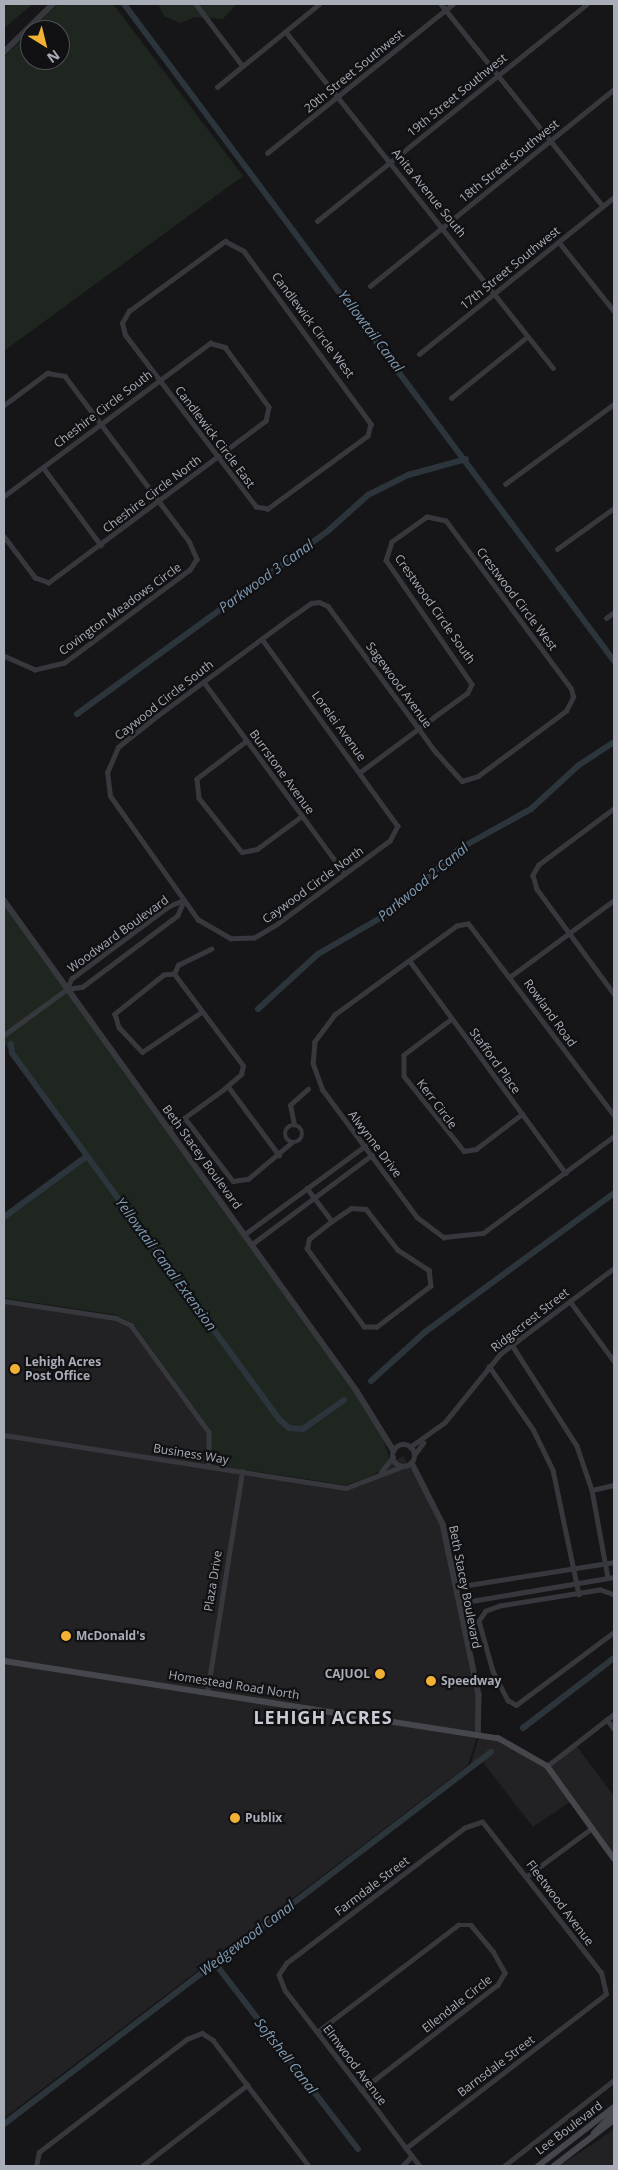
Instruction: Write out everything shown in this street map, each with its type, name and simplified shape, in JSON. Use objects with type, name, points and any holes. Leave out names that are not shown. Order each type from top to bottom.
[{"type":"main road","name":"Homestead Road North","points":[[4,1661],[478,1734],[520,1747],[547,1766],[614,1859]]},
{"type":"main road","name":"Lee Boulevard","points":[[538,2166],[614,2107]]},
{"type":"main road","points":[[595,2135],[614,2113]]},
{"type":"main road","name":"Lee Boulevard","points":[[554,2166],[614,2120]]},
{"type":"street","points":[[4,52],[53,4]]},
{"type":"street","points":[[196,4],[242,65]]},
{"type":"street","points":[[217,86],[319,4]]},
{"type":"street","points":[[441,4],[603,206]]},
{"type":"street","name":"20th Street Southwest","points":[[267,153],[453,4]]},
{"type":"street","name":"19th Street Southwest","points":[[317,221],[587,4]]},
{"type":"street","name":"Anita Avenue South","points":[[286,32],[444,226],[493,294],[553,368]]},
{"type":"street","name":"18th Street Southwest","points":[[370,286],[614,89]]},
{"type":"street","name":"17th Street Southwest","points":[[419,354],[614,197]]},
{"type":"street","name":"Candlewick Circle East","points":[[234,242],[219,244],[129,311],[122,323],[125,334],[159,380],[218,458],[262,509]]},
{"type":"street","name":"Candlewick Circle West","points":[[234,242],[371,424],[368,436],[275,506],[262,509]]},
{"type":"street","points":[[558,242],[614,311]]},
{"type":"street","points":[[451,398],[527,337]]},
{"type":"street","name":"Cheshire Circle South","points":[[4,496],[159,380],[216,343],[225,347],[240,366],[266,401],[270,414]]},
{"type":"street","points":[[4,405],[53,371],[65,376],[159,501]]},
{"type":"street","points":[[506,484],[614,404]]},
{"type":"street","name":"Cheshire Circle North","points":[[4,537],[42,582],[55,580],[218,458],[270,414]]},
{"type":"street","points":[[43,467],[101,545]]},
{"type":"street","name":"Covington Meadows Circle","points":[[4,656],[28,669],[57,666],[192,567],[196,552],[159,501]]},
{"type":"street","points":[[557,549],[614,508]]},
{"type":"street","name":"Crestwood Circle South","points":[[420,729],[468,693],[472,684],[386,560],[392,542],[427,517],[440,517]]},
{"type":"street","name":"Crestwood Circle West","points":[[440,517],[573,697],[566,711],[478,776],[462,781]]},
{"type":"street","name":"Caywood Circle South","points":[[184,900],[118,810],[107,780],[112,757],[125,740],[262,639],[319,602]]},
{"type":"street","name":"Sagewood Avenue","points":[[319,602],[328,606],[420,729],[462,781]]},
{"type":"street","points":[[606,618],[614,612]]},
{"type":"street","name":"Lorelei Avenue","points":[[262,639],[361,772],[398,826]]},
{"type":"street","name":"Burrstone Avenue","points":[[204,682],[346,874]]},
{"type":"street","points":[[361,772],[420,729]]},
{"type":"street","points":[[246,741],[197,779],[196,791],[214,819],[235,847],[250,853],[302,816]]},
{"type":"street","points":[[614,809],[539,865],[533,875],[537,889],[614,994]]},
{"type":"street","name":"Caywood Circle North","points":[[184,900],[211,931],[246,940],[270,929],[346,874],[390,841],[398,826]]},
{"type":"street","name":"Beth Stacey Boulevard","points":[[4,900],[383,1428],[401,1445]]},
{"type":"street","name":"Woodward Boulevard","points":[[67,989],[82,987],[177,916],[184,900]]},
{"type":"street","name":"Woodward Boulevard","points":[[67,989],[83,970],[169,906],[184,900]]},
{"type":"street","points":[[511,976],[614,900]]},
{"type":"street","name":"Alwynne Drive","points":[[468,924],[457,926],[335,1015],[315,1042],[317,1080],[423,1224],[454,1239],[483,1233],[614,1136]]},
{"type":"street","name":"Rowland Road","points":[[468,924],[511,976],[614,1116]]},
{"type":"street","points":[[174,974],[178,965],[211,949]]},
{"type":"street","name":"Stafford Place","points":[[410,961],[566,1173]]},
{"type":"street","points":[[169,1129],[228,1086],[243,1066],[200,1013],[174,974]]},
{"type":"street","points":[[174,974],[164,975],[120,1008],[115,1014],[119,1027],[142,1052],[200,1013]]},
{"type":"street","points":[[4,1035],[67,989]]},
{"type":"street","name":"Kerr Circle","points":[[452,1019],[404,1055],[404,1076],[464,1151],[476,1149],[522,1114]]},
{"type":"street","points":[[228,1086],[279,1155]]},
{"type":"street","points":[[184,1118],[233,1181],[248,1179],[291,1143],[303,1136],[294,1125],[290,1105],[308,1089]]},
{"type":"street","points":[[291,1143],[285,1131],[294,1125]]},
{"type":"street","points":[[245,1234],[365,1146]]},
{"type":"street","points":[[252,1244],[372,1155]]},
{"type":"street","points":[[307,1188],[332,1221]]},
{"type":"street","points":[[351,1208],[366,1209],[398,1250],[428,1270],[431,1286],[377,1327],[364,1327],[307,1249],[310,1239],[332,1221],[351,1208]]},
{"type":"street","name":"Ridgecrest Street","points":[[415,1454],[426,1440],[454,1413],[489,1366],[512,1345],[614,1268]]},
{"type":"street","points":[[4,1301],[116,1318],[131,1325],[209,1432],[208,1467]]},
{"type":"street","points":[[570,1301],[614,1361]]},
{"type":"street","points":[[512,1345],[569,1430],[592,1490],[608,1578]]},
{"type":"street","points":[[489,1366],[533,1429],[551,1465],[564,1503],[579,1594]]},
{"type":"street","name":"Beth Stacey Boulevard","points":[[383,1428],[393,1454]]},
{"type":"street","name":"Business Way","points":[[4,1435],[346,1488],[402,1467]]},
{"type":"street","name":"Ridgecrest Street","points":[[410,1447],[426,1440]]},
{"type":"street","points":[[401,1445],[410,1447],[415,1454],[412,1463],[402,1467],[393,1454],[401,1445]]},
{"type":"street","name":"Business Way","points":[[374,1478],[393,1454]]},
{"type":"street","name":"Beth Stacey Boulevard","points":[[412,1463],[443,1524],[457,1604],[478,1695],[478,1734]]},
{"type":"street","name":"Beth Stacey Boulevard","points":[[402,1467],[420,1479]]},
{"type":"street","name":"Plaza Drive","points":[[206,1693],[242,1472]]},
{"type":"street","points":[[592,1490],[614,1485]]},
{"type":"street","points":[[454,1587],[614,1562]]},
{"type":"street","points":[[457,1604],[614,1577]]},
{"type":"street","points":[[614,1595],[608,1590],[500,1606],[482,1614],[479,1630],[500,1685],[514,1704],[522,1703],[614,1632]]},
{"type":"street","points":[[497,1596],[500,1606]]},
{"type":"street","points":[[547,1766],[614,1714]]},
{"type":"street","points":[[607,1720],[614,1729]]},
{"type":"street","name":"Fleetwood Avenue","points":[[482,1822],[528,1876],[605,1978],[606,1994],[599,2000]]},
{"type":"street","name":"Farmdale Street","points":[[279,1975],[287,1963],[465,1828],[482,1822]]},
{"type":"street","points":[[528,1876],[592,1828]]},
{"type":"street","name":"Ellendale Circle","points":[[317,2032],[458,1925],[471,1924],[493,1951],[505,1973],[498,1985],[362,2090]]},
{"type":"street","name":"Elmwood Avenue","points":[[279,1975],[285,1990],[420,2166]]},
{"type":"street","name":"Barnsdale Street","points":[[406,2148],[599,2000]]},
{"type":"street","points":[[36,2166],[35,2158],[187,2039],[202,2033],[247,2085],[309,2166]]},
{"type":"street","points":[[504,2166],[614,2080]]},
{"type":"street","points":[[142,2166],[247,2085]]},
{"type":"street","points":[[402,2166],[412,2156]]},
{"type":"shaded area","points":[[4,4],[33,4],[4,28]]},
{"type":"shaded area","points":[[58,4],[113,4],[243,176],[4,351],[4,57],[20,41],[20,70],[70,70],[70,20],[42,20]]},
{"type":"shaded area","points":[[158,4],[236,4],[223,19],[195,17],[180,23],[164,16]]},
{"type":"shaded area","points":[[4,904],[379,1427],[391,1462],[372,1476],[346,1485],[211,1465],[211,1431],[133,1323],[116,1315],[4,1298],[4,1220],[87,1159],[4,1043]]},
{"type":"shaded area","points":[[4,1301],[105,1316],[131,1325],[209,1432],[209,1466],[356,1487],[403,1456],[440,1515],[477,1686],[478,1734],[468,1765],[4,2118]]},
{"type":"shaded area","points":[[479,1737],[498,1741],[545,1768],[570,1802],[533,1827],[482,1761],[288,1904],[470,1767]]},
{"type":"shaded area","points":[[575,1744],[614,1796],[614,1854],[549,1764]]},
{"type":"shaded area","points":[[614,2129],[614,2166],[559,2166],[596,2142]]},
{"type":"waterway","name":"Yellowtail Canal","points":[[124,4],[614,661]]},
{"type":"waterway","name":"Parkwood 3 Canal","points":[[77,714],[329,530],[368,495],[408,475],[466,459]]},
{"type":"waterway","name":"Parkwood 2 Canal","points":[[258,1009],[318,954],[389,913],[459,849],[531,809],[579,765],[614,742]]},
{"type":"waterway","name":"Yellowtail Canal Extension","points":[[11,1044],[12,1053],[280,1420],[289,1428],[303,1429],[344,1400]]},
{"type":"waterway","points":[[4,1217],[87,1156]]},
{"type":"waterway","name":"Yellowtail Canal Extension","points":[[371,1381],[425,1332],[614,1193]]},
{"type":"waterway","name":"Wedgewood Canal","points":[[523,1728],[614,1658]]},
{"type":"waterway","name":"Wedgewood Canal","points":[[4,2124],[491,1752]]},
{"type":"waterway","name":"Softshell Canal","points":[[214,1962],[358,2149]]},
{"type":"place","name":"Lehigh Acres Post Office","points":[[15,1369]]},
{"type":"place","name":"McDonald's","points":[[66,1636]]},
{"type":"place","name":"CAJUOL","points":[[380,1674]]},
{"type":"place","name":"Speedway","points":[[431,1681]]},
{"type":"place","name":"Publix","points":[[235,1818]]},
{"type":"district","name":"LEHIGH ACRES","points":[[323,1717]]}]
